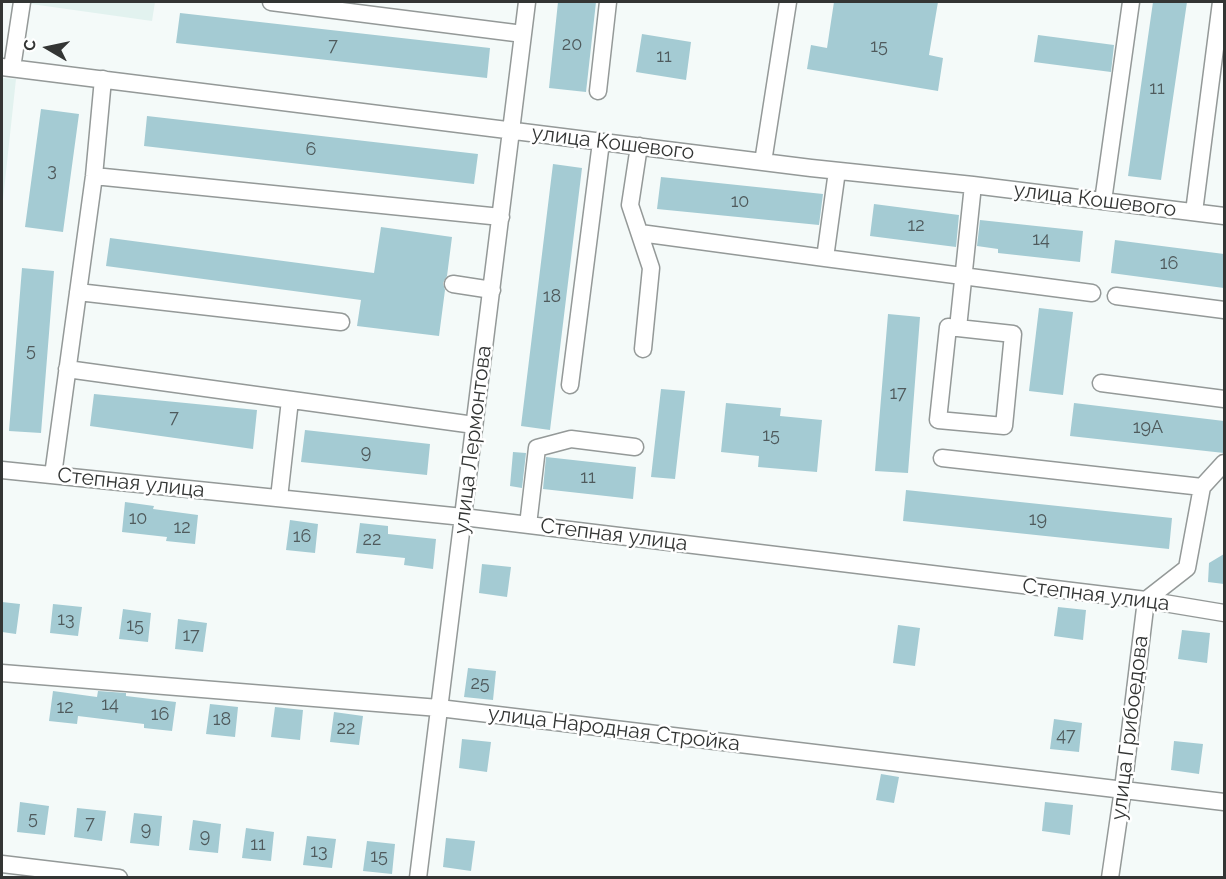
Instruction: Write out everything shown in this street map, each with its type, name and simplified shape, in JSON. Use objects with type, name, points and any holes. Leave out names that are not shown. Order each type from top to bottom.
[{"type":"street","points":[[7,67],[22,2]]},
{"type":"street","points":[[271,2],[524,34]]},
{"type":"street","name":"улица Лермонтова","points":[[418,878],[527,2]]},
{"type":"street","points":[[598,91],[608,2]]},
{"type":"street","points":[[763,162],[788,2]]},
{"type":"street","points":[[1103,201],[1131,2]]},
{"type":"street","points":[[1194,212],[1221,2]]},
{"type":"street","name":"улица Кошевого","points":[[7,67],[763,162],[1224,216]]},
{"type":"street","points":[[53,475],[94,176],[103,79]]},
{"type":"street","points":[[570,386],[601,142]]},
{"type":"street","points":[[639,146],[630,206],[651,268],[643,349]]},
{"type":"street","points":[[825,258],[837,171]]},
{"type":"street","points":[[94,176],[501,217]]},
{"type":"street","points":[[958,328],[973,185]]},
{"type":"street","points":[[640,233],[1092,293]]},
{"type":"street","points":[[453,285],[492,290]]},
{"type":"street","points":[[78,292],[341,322]]},
{"type":"street","points":[[1116,296],[1224,310]]},
{"type":"street","points":[[948,327],[958,328],[1013,334],[1004,426],[939,420],[948,327]]},
{"type":"street","points":[[68,369],[474,425]]},
{"type":"street","points":[[1101,383],[1224,399]]},
{"type":"street","points":[[279,498],[290,400]]},
{"type":"street","points":[[528,525],[537,448],[571,439],[635,447]]},
{"type":"street","points":[[942,458],[1202,487]]},
{"type":"street","points":[[1146,600],[1187,568],[1202,487],[1224,463]]},
{"type":"street","name":"Степная улица","points":[[2,470],[463,517],[1146,600],[1224,613]]},
{"type":"street","name":"улица Грибоедова","points":[[1110,878],[1146,600]]},
{"type":"street","name":"улица Народная Стройка","points":[[2,673],[439,708],[1224,801]]},
{"type":"street","points":[[2,864],[119,878]]},
{"type":"shaded area","points":[[17,2],[155,2],[152,21]]},
{"type":"shaded area","points":[[2,78],[16,79],[2,209]]},
{"type":"building","points":[[558,2],[596,2],[586,92],[549,88]]},
{"type":"building","points":[[834,2],[938,2],[929,55],[943,58],[938,91],[807,69],[811,45],[827,48]]},
{"type":"building","points":[[1153,2],[1187,2],[1161,180],[1128,176]]},
{"type":"building","points":[[180,13],[490,48],[487,78],[176,43]]},
{"type":"building","points":[[642,34],[691,42],[686,80],[636,72]]},
{"type":"building","points":[[1038,35],[1114,45],[1111,72],[1034,62]]},
{"type":"building","points":[[41,109],[79,114],[63,232],[25,227]]},
{"type":"building","points":[[147,116],[478,154],[474,184],[144,146]]},
{"type":"building","points":[[553,164],[582,168],[550,430],[521,426]]},
{"type":"building","points":[[661,177],[823,194],[819,225],[657,209]]},
{"type":"building","points":[[874,204],[959,215],[956,247],[870,236]]},
{"type":"building","points":[[980,220],[1083,231],[1080,262],[998,253],[998,249],[977,246]]},
{"type":"building","points":[[381,227],[452,237],[447,276],[443,283],[445,290],[439,336],[357,326],[361,300],[106,266],[110,238],[374,273]]},
{"type":"building","points":[[1115,240],[1224,254],[1224,288],[1111,273]]},
{"type":"building","points":[[22,268],[54,271],[41,433],[9,431]]},
{"type":"building","points":[[1039,308],[1073,312],[1063,395],[1029,391]]},
{"type":"building","points":[[888,314],[920,317],[908,473],[875,471]]},
{"type":"building","points":[[661,389],[685,391],[675,479],[651,477]]},
{"type":"building","points":[[94,394],[257,410],[253,449],[90,426]]},
{"type":"building","points":[[726,403],[781,408],[780,416],[822,420],[817,472],[758,467],[759,456],[721,452]]},
{"type":"building","points":[[1074,403],[1224,421],[1224,453],[1070,436]]},
{"type":"building","points":[[305,430],[430,444],[427,475],[301,462]]},
{"type":"building","points":[[513,452],[526,453],[522,488],[510,486]]},
{"type":"building","points":[[546,457],[636,467],[633,499],[543,489]]},
{"type":"building","points":[[906,490],[1172,518],[1169,549],[903,521]]},
{"type":"building","points":[[125,502],[154,506],[153,509],[198,515],[195,544],[166,541],[167,537],[122,532]]},
{"type":"building","points":[[290,520],[318,524],[315,553],[286,550]]},
{"type":"building","points":[[360,523],[388,526],[388,534],[436,539],[433,569],[404,565],[405,558],[356,553]]},
{"type":"building","points":[[1224,554],[1224,584],[1208,582],[1209,563]]},
{"type":"building","points":[[482,564],[511,567],[507,597],[479,593]]},
{"type":"building","points":[[2,602],[20,604],[16,634],[2,632]]},
{"type":"building","points":[[53,604],[82,607],[78,636],[50,633]]},
{"type":"building","points":[[1058,607],[1086,610],[1083,640],[1054,636]]},
{"type":"building","points":[[123,609],[151,613],[148,642],[119,639]]},
{"type":"building","points":[[178,619],[207,623],[203,652],[175,649]]},
{"type":"building","points":[[898,625],[920,628],[915,666],[893,663]]},
{"type":"building","points":[[1182,630],[1210,633],[1207,663],[1178,659]]},
{"type":"building","points":[[468,668],[496,671],[493,700],[464,697]]},
{"type":"building","points":[[53,691],[97,697],[98,691],[126,693],[126,696],[176,702],[172,731],[144,728],[144,724],[78,716],[77,724],[49,721]]},
{"type":"building","points":[[210,704],[238,707],[235,737],[206,734]]},
{"type":"building","points":[[275,707],[303,710],[300,740],[271,737]]},
{"type":"building","points":[[334,712],[363,716],[359,745],[330,742]]},
{"type":"building","points":[[1054,719],[1082,723],[1079,752],[1050,749]]},
{"type":"building","points":[[462,739],[491,742],[487,772],[459,768]]},
{"type":"building","points":[[1174,741],[1203,744],[1199,774],[1171,770]]},
{"type":"building","points":[[881,774],[899,777],[894,803],[876,800]]},
{"type":"building","points":[[20,802],[49,806],[45,835],[17,832]]},
{"type":"building","points":[[1045,802],[1073,805],[1070,835],[1042,831]]},
{"type":"building","points":[[77,808],[106,811],[102,841],[74,837]]},
{"type":"building","points":[[134,813],[162,816],[159,846],[130,843]]},
{"type":"building","points":[[193,820],[221,824],[218,853],[189,850]]},
{"type":"building","points":[[246,828],[274,832],[271,861],[242,858]]},
{"type":"building","points":[[307,836],[336,839],[332,868],[303,865]]},
{"type":"building","points":[[446,838],[475,841],[471,871],[443,867]]},
{"type":"building","points":[[367,841],[395,844],[392,874],[363,871]]}]
